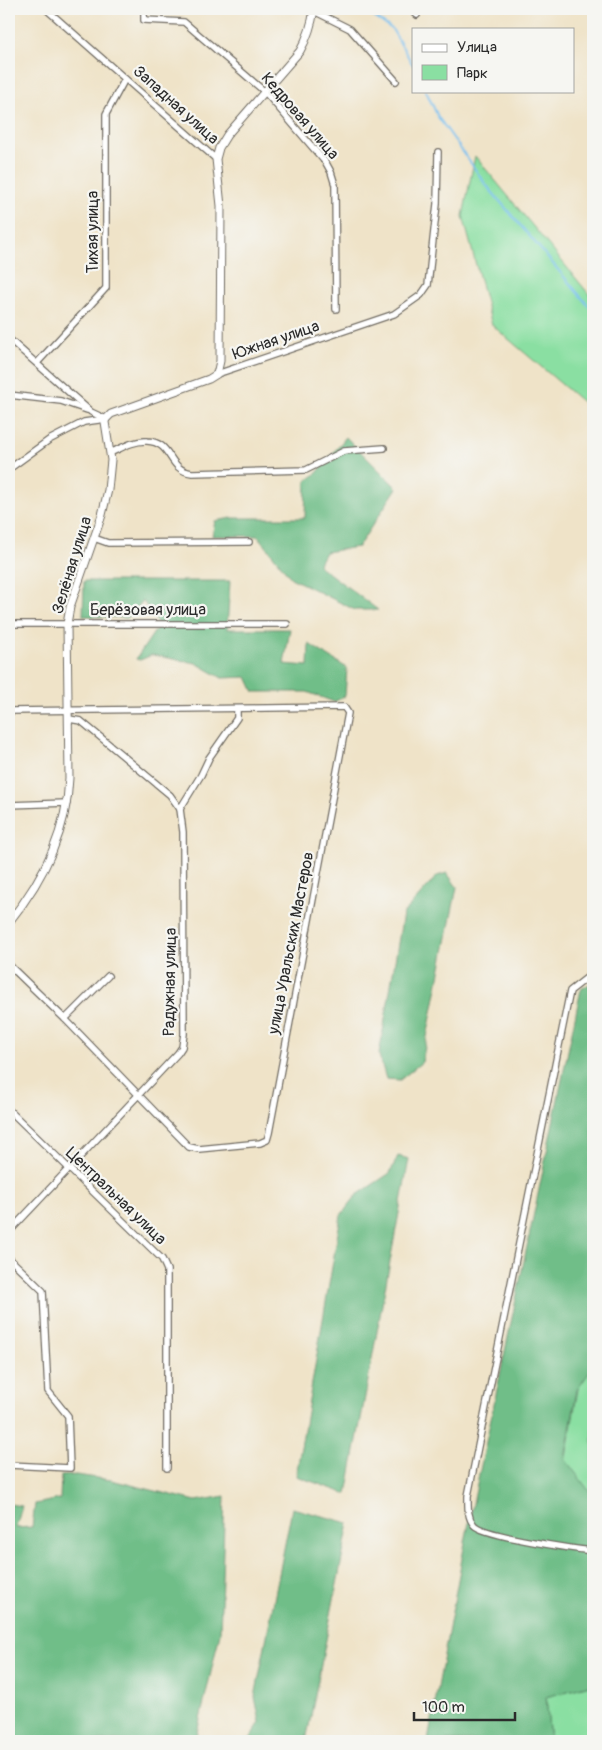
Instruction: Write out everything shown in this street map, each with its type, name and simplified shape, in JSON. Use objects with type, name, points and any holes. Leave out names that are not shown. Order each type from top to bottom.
[{"type":"street","name":"Западная улица","points":[[46,9],[216,158],[221,206],[220,361],[217,374]]},
{"type":"street","name":"Кедровая улица","points":[[144,9],[144,20],[184,22],[265,92],[326,163],[335,186],[336,309]]},
{"type":"street","points":[[410,9],[417,15]]},
{"type":"street","points":[[216,158],[219,148],[227,136],[293,61],[307,40],[314,10],[350,29],[396,82]]},
{"type":"street","name":"Тихая улица","points":[[37,363],[106,288],[106,114],[125,79]]},
{"type":"street","name":"Южная улица","points":[[9,469],[49,440],[84,422],[106,418],[111,414],[209,379],[217,374],[394,314],[421,295],[428,286],[438,204],[438,152]]},
{"type":"street","points":[[9,339],[91,412]]},
{"type":"street","points":[[9,395],[61,401],[106,418]]},
{"type":"street","name":"Зелёная улица","points":[[9,922],[32,890],[48,861],[62,825],[67,803],[69,719],[67,624],[70,607],[94,538],[108,490],[111,472],[105,426],[106,418]]},
{"type":"street","points":[[110,453],[128,445],[146,441],[156,442],[165,448],[176,466],[183,472],[192,473],[306,470],[344,451],[384,448]]},
{"type":"street","points":[[94,538],[108,543],[249,542]]},
{"type":"street","name":"Берёзовая улица","points":[[9,624],[287,624]]},
{"type":"street","name":"улица Уральских Мастеров","points":[[137,1095],[189,1147],[199,1150],[260,1143],[267,1140],[269,1134],[348,713],[344,707],[237,709]]},
{"type":"street","points":[[9,711],[237,709],[237,718],[209,758],[180,809],[170,795],[81,721],[69,719]]},
{"type":"street","points":[[9,805],[67,803]]},
{"type":"street","name":"Радужная улица","points":[[9,1232],[182,1047],[184,1034],[183,832],[180,809]]},
{"type":"street","points":[[9,965],[65,1019],[137,1095]]},
{"type":"street","points":[[593,973],[570,991],[468,1496],[468,1510],[470,1520],[481,1530],[557,1546],[593,1551]]},
{"type":"street","points":[[65,1019],[108,976]]},
{"type":"street","name":"Центральная улица","points":[[9,1110],[162,1259],[167,1270],[167,1468]]},
{"type":"street","points":[[9,1258],[43,1291],[48,1391],[68,1416],[70,1468],[9,1465]]},
{"type":"green space","points":[[475,156],[593,299],[593,411],[492,325],[463,216]]},
{"type":"green space","points":[[346,437],[397,488],[358,547],[325,552],[318,565],[378,610],[355,610],[291,578],[258,536],[212,536],[215,521],[232,518],[305,518],[306,481],[317,473]]},
{"type":"green space","points":[[84,581],[230,581],[227,629],[290,629],[284,664],[308,666],[309,644],[347,668],[345,696],[334,702],[307,692],[254,692],[247,677],[222,678],[196,663],[152,655],[140,660],[136,659],[159,625],[143,601],[127,618],[83,616]]},
{"type":"green space","points":[[447,873],[457,887],[422,1062],[400,1080],[386,1079],[379,1055],[403,914],[437,876]]},
{"type":"green space","points":[[593,982],[593,1367],[577,1390],[565,1459],[593,1496],[593,1684],[546,1697],[550,1741],[428,1741],[466,1537],[581,989]]},
{"type":"green space","points":[[398,1156],[409,1159],[347,1494],[296,1476],[341,1215],[357,1195],[390,1173]]},
{"type":"green space","points":[[593,1304],[593,1543],[552,1537]]},
{"type":"green space","points":[[76,1475],[111,1480],[196,1501],[225,1496],[220,1633],[195,1741],[9,1741],[9,1504],[22,1506],[16,1528],[32,1527],[35,1504],[60,1499],[61,1476]]},
{"type":"green space","points":[[292,1508],[349,1523],[306,1741],[249,1741],[260,1722],[255,1697]]},
{"type":"green space","points":[[593,1684],[593,1741],[550,1741],[546,1697]]},
{"type":"waterway","points":[[362,9],[392,29],[412,63]]},
{"type":"waterway","points":[[426,92],[438,117],[487,186],[593,311]]}]
